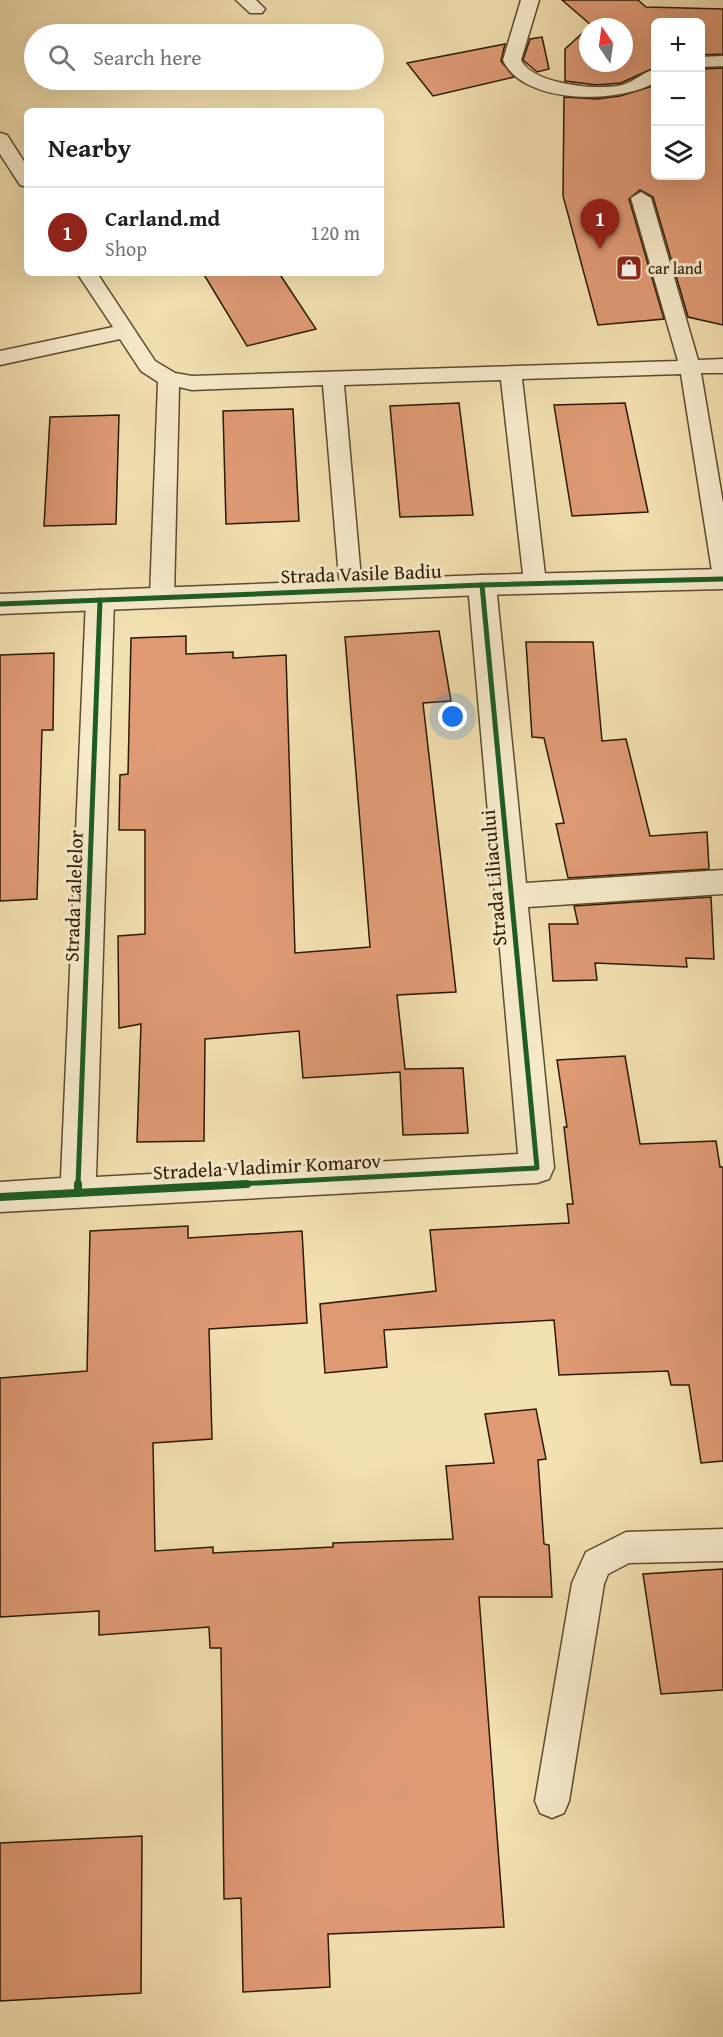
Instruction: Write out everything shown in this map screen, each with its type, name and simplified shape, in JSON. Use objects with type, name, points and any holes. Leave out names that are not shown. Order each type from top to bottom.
[{"type":"street","name":"Strada Vasile Badiu","points":[[0,604],[535,583],[723,579]]},
{"type":"street","name":"Strada Liliacului","points":[[482,585],[537,1168]]},
{"type":"street","name":"Strada Lalelelor","points":[[78,1193],[100,600]]},
{"type":"street","points":[[511,896],[723,882]]},
{"type":"street","name":"Stradela Vladimir Komarov","points":[[0,1197],[537,1168]]},
{"type":"lane","points":[[530,0],[512,60],[519,72],[532,80],[591,92],[617,92],[637,86],[651,77]]},
{"type":"lane","points":[[705,63],[723,61]]},
{"type":"lane","points":[[1,142],[24,176]]},
{"type":"lane","points":[[640,198],[690,367],[723,571]]},
{"type":"lane","points":[[89,276],[148,366],[169,380],[192,383],[723,366]]},
{"type":"lane","points":[[0,358],[126,332]]},
{"type":"lane","points":[[511,373],[535,583]]},
{"type":"lane","points":[[333,378],[351,590]]},
{"type":"lane","points":[[162,597],[169,380]]},
{"type":"lane","points":[[552,1801],[588,1583],[597,1563],[626,1548],[723,1545]]},
{"type":"building","points":[[562,0],[638,0],[646,7],[723,9],[723,54],[705,55],[705,18],[651,18],[651,69],[621,83],[597,85],[565,81],[565,49],[579,36],[579,72],[633,72],[633,18],[583,18]]},
{"type":"building","points":[[542,37],[549,69],[537,72],[523,60],[530,39]]},
{"type":"building","points":[[505,44],[501,61],[514,77],[433,96],[407,63]]},
{"type":"building","points":[[723,68],[723,325],[688,317],[653,197],[640,190],[629,199],[664,319],[598,325],[563,196],[564,97],[597,99],[620,96],[651,87],[651,180],[705,180],[705,69]]},
{"type":"building","points":[[205,276],[281,276],[316,329],[247,346]]},
{"type":"building","points":[[459,403],[473,515],[400,517],[390,406]]},
{"type":"building","points":[[625,403],[648,512],[572,516],[554,405]]},
{"type":"building","points":[[293,409],[299,521],[226,524],[223,411]]},
{"type":"building","points":[[119,415],[116,524],[44,526],[50,417]]},
{"type":"building","points":[[439,631],[451,701],[423,703],[456,992],[397,995],[405,1069],[463,1068],[468,1133],[403,1135],[400,1072],[303,1078],[299,1031],[205,1039],[204,1141],[137,1142],[141,1024],[119,1028],[118,936],[145,934],[145,830],[119,830],[120,775],[128,774],[131,638],[186,636],[186,654],[233,652],[233,658],[286,655],[295,953],[370,947],[345,637]]},
{"type":"building","points":[[526,642],[593,642],[602,741],[626,739],[650,836],[707,832],[709,869],[568,878],[556,824],[564,823],[544,738],[532,737]]},
{"type":"building","points":[[54,653],[53,730],[42,730],[37,899],[0,901],[0,655]]},
{"type":"building","points":[[711,897],[714,959],[686,958],[687,967],[595,963],[597,980],[553,981],[549,924],[578,924],[574,906]]},
{"type":"building","points":[[625,1056],[640,1144],[716,1141],[720,1167],[723,1167],[723,1461],[701,1463],[689,1385],[671,1385],[668,1371],[559,1375],[554,1320],[384,1330],[387,1367],[325,1373],[320,1304],[436,1291],[430,1230],[569,1223],[567,1204],[573,1204],[564,1127],[567,1127],[557,1060]]},
{"type":"building","points":[[188,1226],[188,1238],[302,1231],[307,1323],[209,1329],[212,1439],[153,1443],[155,1551],[213,1547],[213,1553],[333,1547],[333,1543],[453,1539],[446,1466],[494,1463],[485,1414],[536,1409],[546,1459],[538,1460],[544,1544],[549,1545],[552,1597],[479,1597],[504,1927],[328,1934],[330,1987],[243,1992],[241,1898],[224,1899],[221,1648],[210,1648],[209,1627],[99,1635],[99,1611],[0,1617],[0,1378],[87,1371],[90,1231]]},
{"type":"building","points":[[723,1569],[723,1690],[661,1694],[643,1574]]},
{"type":"building","points":[[142,1836],[141,1993],[0,2001],[0,1843]]},
{"type":"cycle path","points":[[0,604],[482,585],[723,579]]},
{"type":"cycle path","points":[[0,1197],[537,1168],[482,585]]},
{"type":"cycle path","points":[[78,1193],[100,600]]},
{"type":"place","name":"Carland.md","points":[[600,249]]},
{"type":"place","name":"car land","points":[[629,268]]}]
